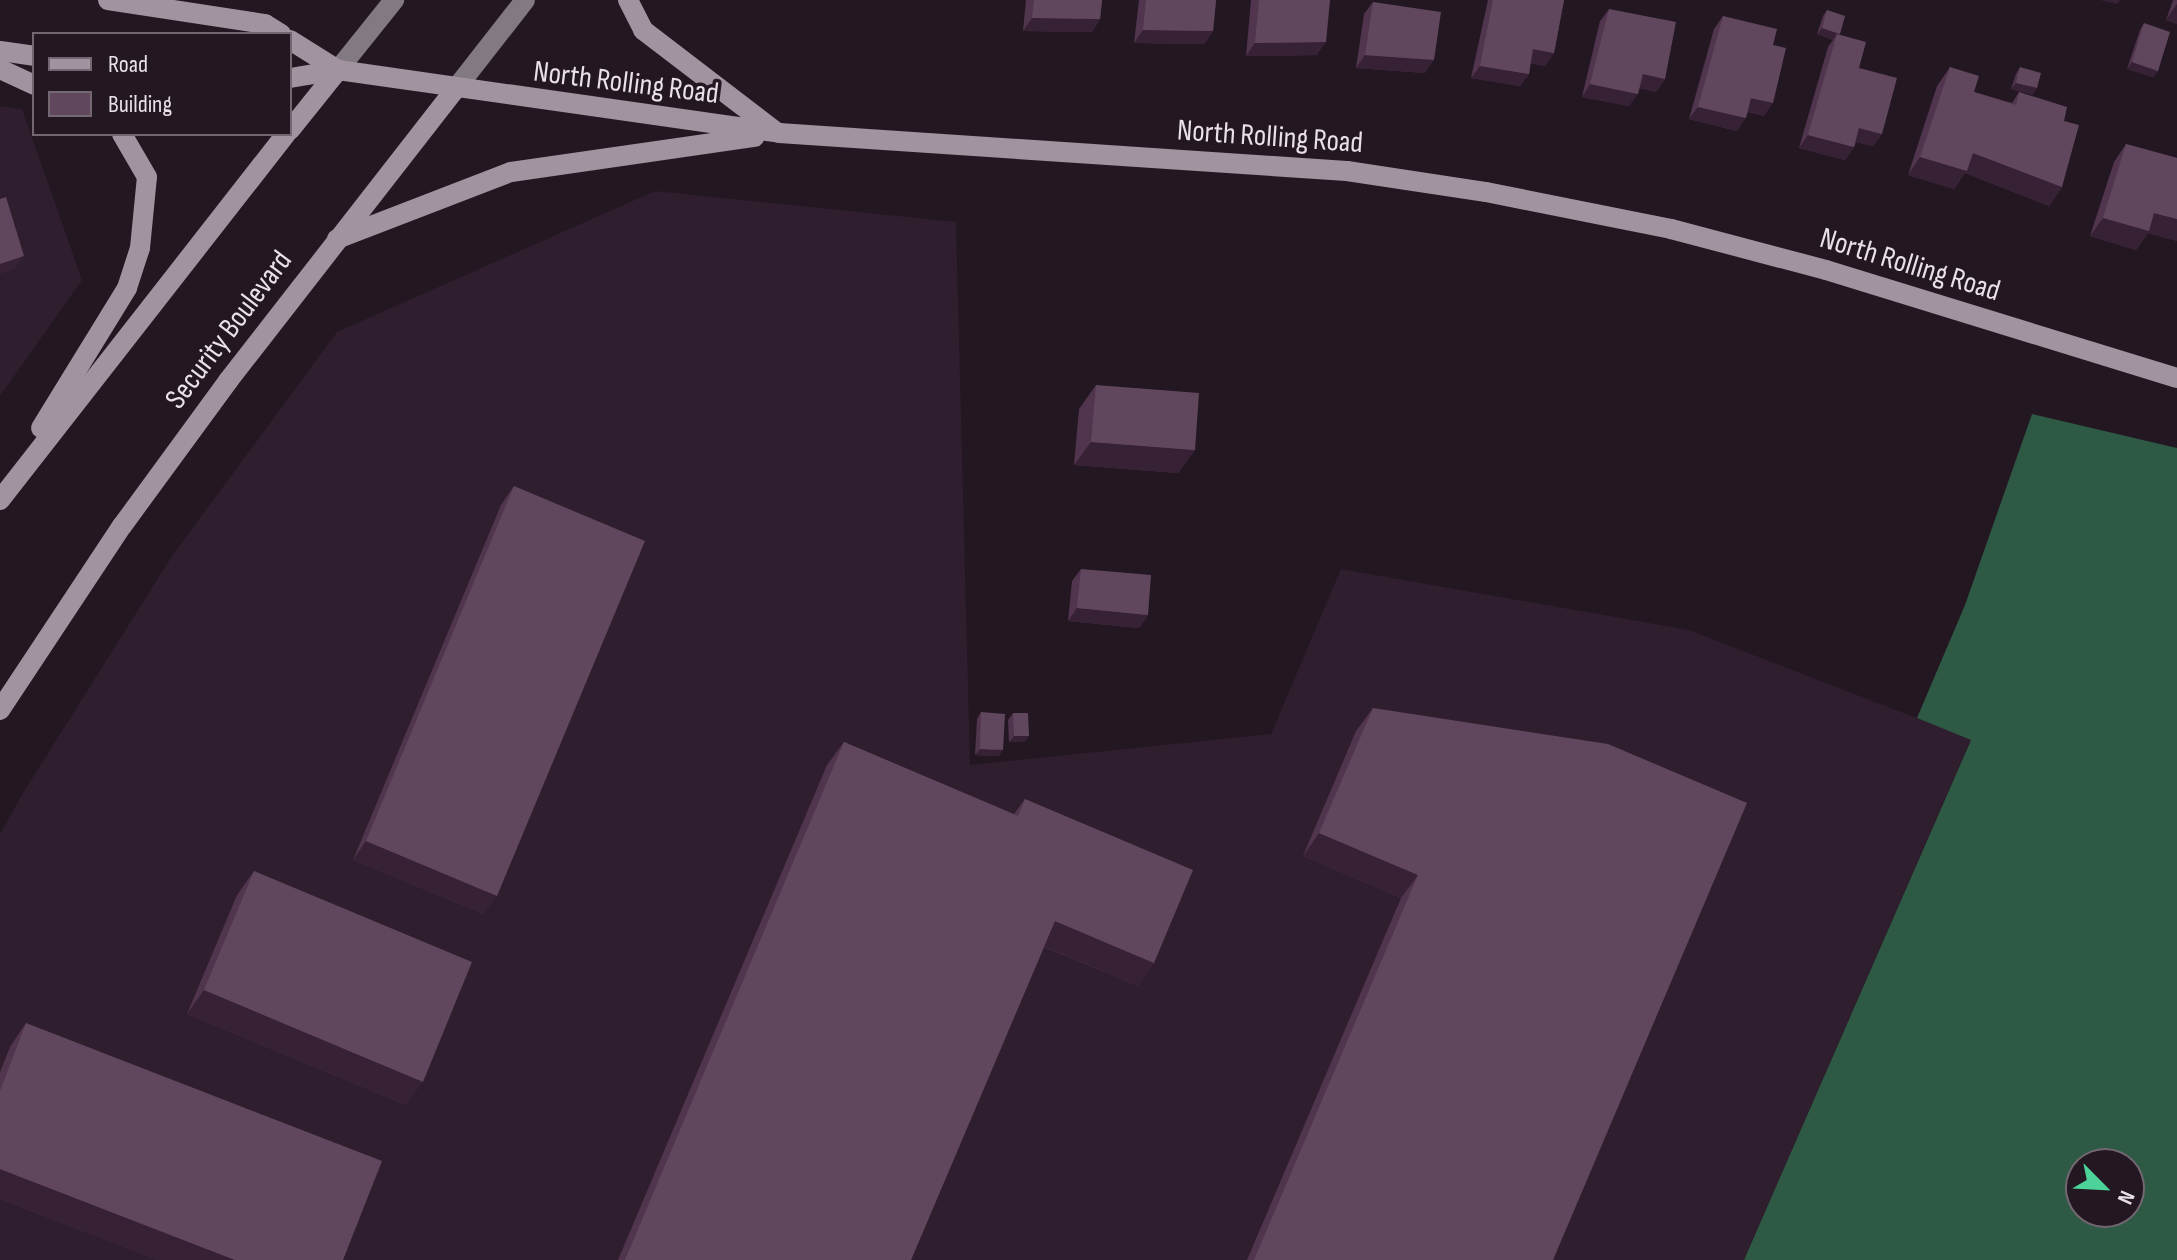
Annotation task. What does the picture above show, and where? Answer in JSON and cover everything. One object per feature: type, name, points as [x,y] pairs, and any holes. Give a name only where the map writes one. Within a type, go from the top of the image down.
[{"type":"main road","points":[[108,0],[265,24],[278,32]]},
{"type":"main road","points":[[628,0],[643,30],[779,133]]},
{"type":"main road","name":"North Rolling Road","points":[[292,41],[338,70]]},
{"type":"main road","points":[[0,51],[32,56]]},
{"type":"main road","points":[[0,69],[32,84]]},
{"type":"main road","points":[[292,127],[338,70]]},
{"type":"main road","name":"North Rolling Road","points":[[292,78],[338,70],[454,91],[779,133],[1347,171],[1486,192],[1671,229],[1826,270],[2177,378]]},
{"type":"main road","name":"Security Boulevard","points":[[0,710],[122,526],[337,239],[454,91]]},
{"type":"main road","points":[[337,239],[511,172],[779,133]]},
{"type":"main road","points":[[0,497],[127,288],[140,248],[147,177],[123,136]]},
{"type":"main road","points":[[0,497],[285,136]]},
{"type":"street","points":[[338,70],[394,0]]},
{"type":"street","name":"Security Boulevard","points":[[454,91],[525,0]]},
{"type":"shaded area","points":[[0,106],[22,109],[82,280],[0,396]]},
{"type":"shaded area","points":[[655,191],[956,222],[970,765],[1271,734],[1341,569],[1689,630],[1971,739],[1744,1260],[0,1260],[0,834],[23,793],[172,556],[337,332]]},
{"type":"green space","points":[[2032,414],[2177,448],[2177,1260],[1744,1260],[1971,740],[1917,718],[1965,605]]},
{"type":"building","points":[[1034,0],[1102,0],[1100,19],[1032,18]]},
{"type":"building","points":[[1146,0],[1216,0],[1213,31],[1143,30]]},
{"type":"building","points":[[1259,0],[1330,0],[1326,42],[1255,43]]},
{"type":"building","points":[[1493,0],[1564,0],[1554,53],[1533,49],[1529,74],[1480,66]]},
{"type":"building","points":[[1373,2],[1441,12],[1434,60],[1365,55]]},
{"type":"building","points":[[1609,9],[1676,22],[1665,79],[1643,74],[1638,94],[1590,84]]},
{"type":"building","points":[[1827,10],[1845,16],[1840,34],[1822,28]]},
{"type":"building","points":[[1723,16],[1777,29],[1773,45],[1786,48],[1773,103],[1751,98],[1746,118],[1698,107]]},
{"type":"building","points":[[2144,23],[2170,32],[2158,71],[2132,62]]},
{"type":"building","points":[[1837,34],[1866,42],[1859,68],[1897,78],[1882,134],[1859,128],[1854,147],[1808,135]]},
{"type":"building","points":[[1950,67],[1979,76],[1974,92],[2016,105],[2019,92],[2067,107],[2064,121],[2079,125],[2062,187],[1973,153],[1967,171],[1920,157]]},
{"type":"building","points":[[2020,67],[2041,73],[2037,88],[2016,83]]},
{"type":"building","points":[[2126,144],[2177,158],[2177,219],[2154,213],[2149,231],[2103,218]]},
{"type":"building","points":[[6,197],[24,256],[0,264],[0,199]]},
{"type":"building","points":[[1096,385],[1199,393],[1195,450],[1091,442]]},
{"type":"building","points":[[514,486],[645,541],[497,896],[366,841]]},
{"type":"building","points":[[1081,569],[1151,575],[1148,615],[1077,608]]},
{"type":"building","points":[[1373,708],[1608,744],[1747,803],[1553,1260],[1254,1260],[1418,875],[1319,833]]},
{"type":"building","points":[[981,712],[1005,714],[1003,750],[980,749]]},
{"type":"building","points":[[1013,713],[1028,713],[1029,736],[1014,736]]},
{"type":"building","points":[[844,742],[1018,816],[1025,799],[1193,870],[1154,963],[1055,921],[911,1260],[625,1260]]},
{"type":"building","points":[[254,871],[472,962],[423,1082],[204,990]]},
{"type":"building","points":[[26,1023],[382,1161],[343,1260],[235,1260],[0,1169],[0,1091]]}]
